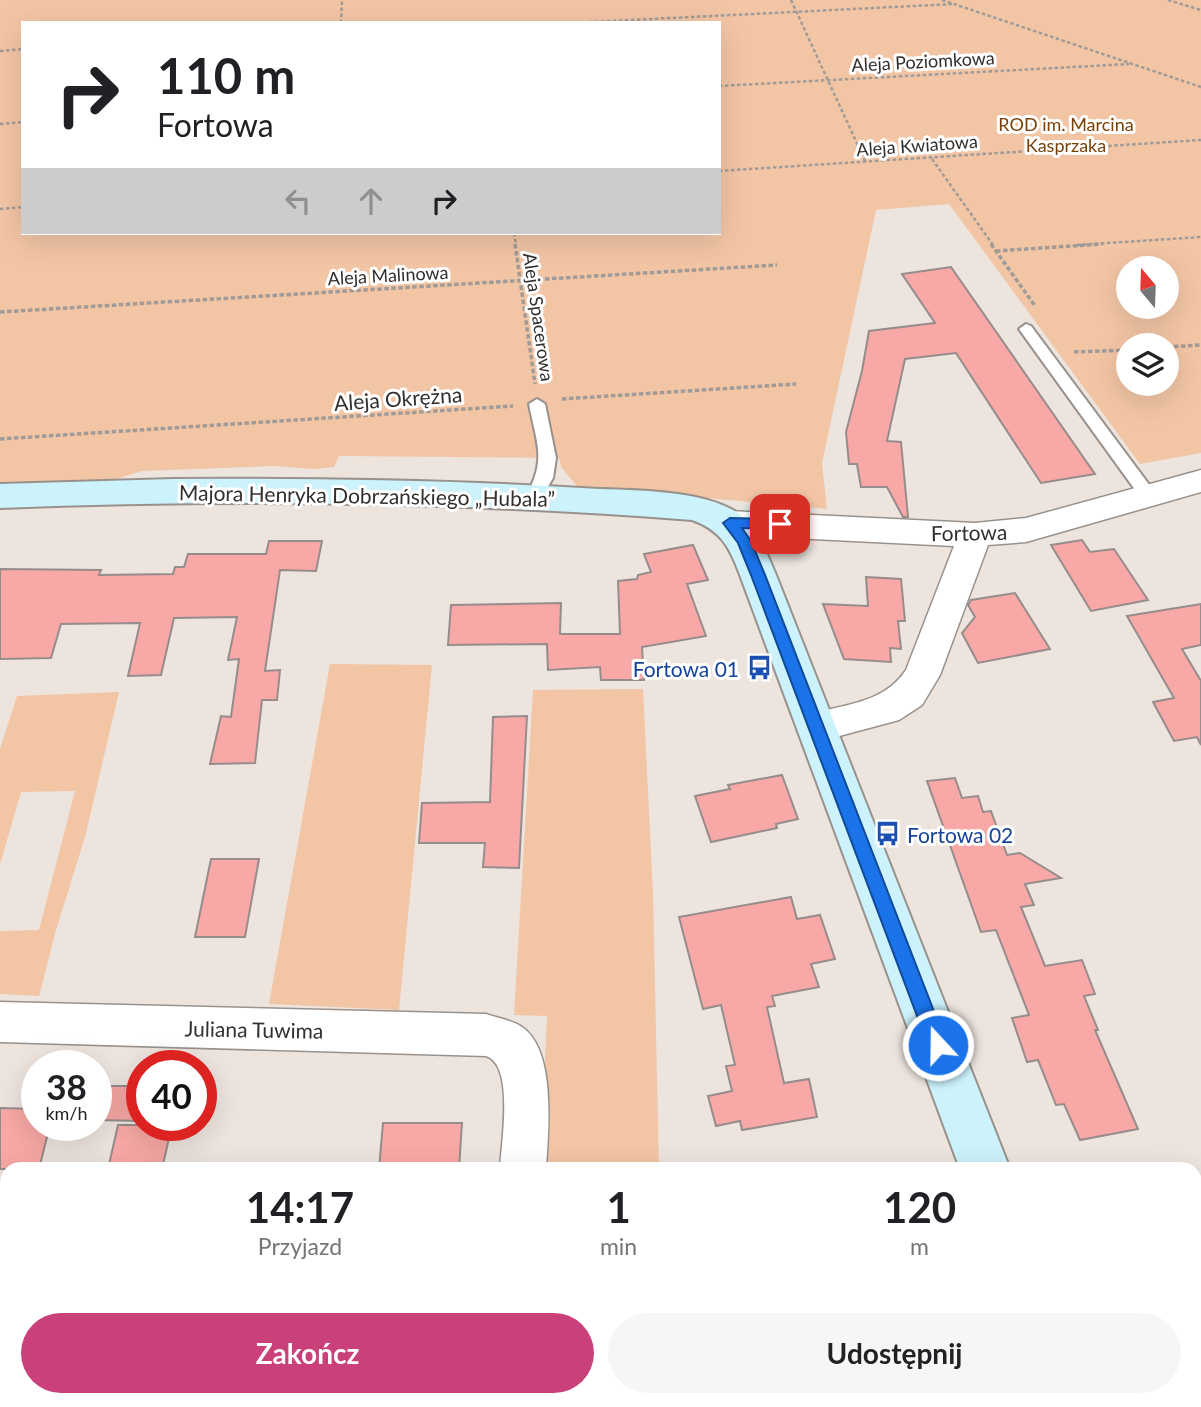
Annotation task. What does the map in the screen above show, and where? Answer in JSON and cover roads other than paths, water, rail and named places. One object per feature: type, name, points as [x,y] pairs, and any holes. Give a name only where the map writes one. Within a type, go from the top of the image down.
[{"type":"street","name":"Fortowa","points":[[730,523],[975,535],[1026,530],[1201,481]]},
{"type":"street","name":"Majora Henryka Dobrzańskiego „Hubala”","points":[[0,496],[249,489],[533,498],[693,508],[730,523]]},
{"type":"street","points":[[730,523],[744,541],[982,1162]]},
{"type":"street","points":[[817,727],[886,710],[909,695],[922,675],[975,535]]},
{"type":"street","name":"Juliana Tuwima","points":[[0,1022],[486,1035],[507,1042],[519,1058],[526,1080],[523,1162]]},
{"type":"lane","points":[[1026,329],[1147,494]]},
{"type":"lane","points":[[533,498],[545,478],[548,458],[537,404]]},
{"type":"place","name":"Fortowa 01","points":[[759,668]]},
{"type":"place","name":"Fortowa 02","points":[[887,834]]},
{"type":"park label","name":"ROD im. Marcina Kasprzaka","points":[[1066,134]]}]
